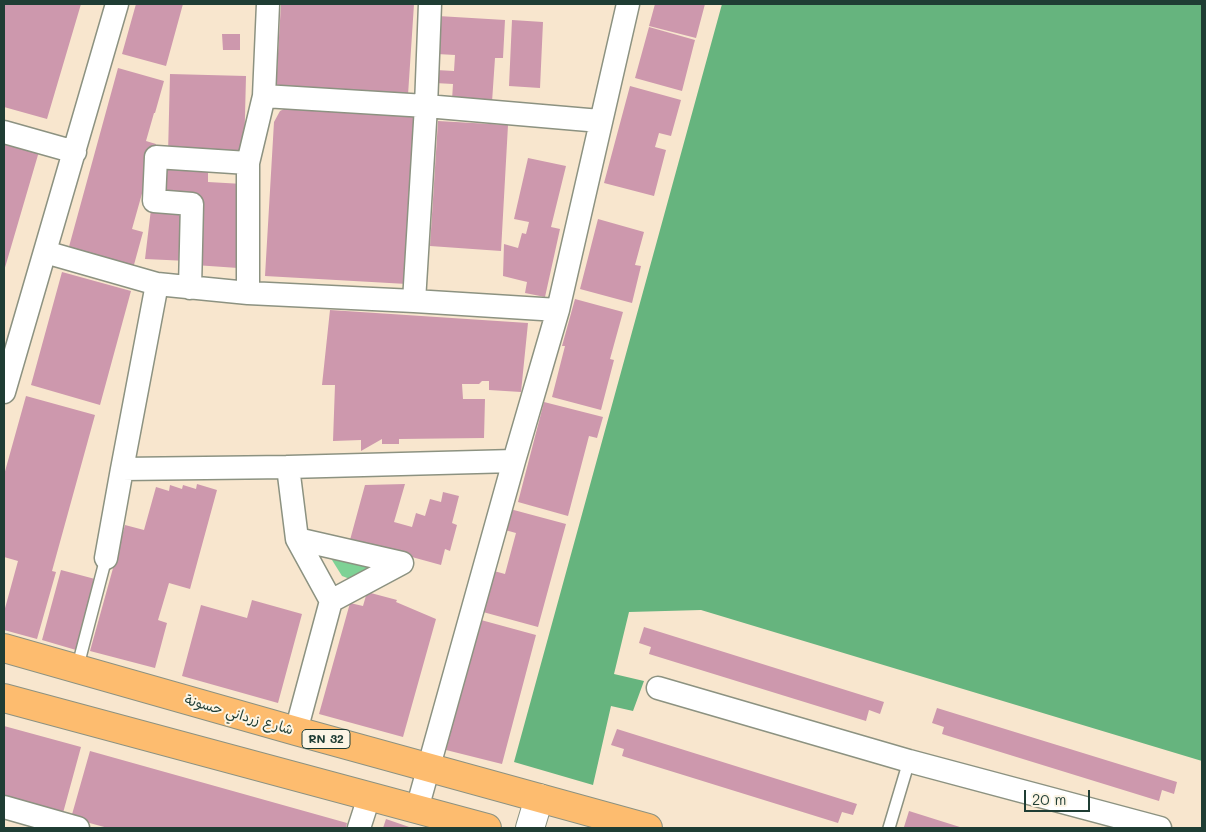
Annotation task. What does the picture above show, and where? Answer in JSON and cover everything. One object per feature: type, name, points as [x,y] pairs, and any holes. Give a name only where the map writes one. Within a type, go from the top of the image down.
[{"type":"main road","name":"شارع زرداني حسونة","points":[[4,648],[648,828]]},
{"type":"main road","points":[[4,698],[487,828]]},
{"type":"street","points":[[4,392],[117,4]]},
{"type":"street","points":[[248,293],[248,163],[264,96],[268,4]]},
{"type":"street","points":[[414,301],[430,4]]},
{"type":"street","points":[[417,809],[558,310],[628,4]]},
{"type":"street","points":[[264,96],[426,106],[600,121]]},
{"type":"street","points":[[4,132],[75,152]]},
{"type":"street","points":[[190,288],[192,204],[154,201],[156,157],[248,163]]},
{"type":"street","points":[[45,252],[157,284],[190,288],[248,293],[558,310]]},
{"type":"street","points":[[106,558],[157,284]]},
{"type":"street","points":[[122,469],[514,461]]},
{"type":"street","points":[[288,467],[297,538],[331,600],[296,731]]},
{"type":"street","points":[[297,538],[402,563],[331,600]]},
{"type":"street","points":[[658,688],[909,761],[1160,828]]},
{"type":"street","points":[[359,828],[369,797]]},
{"type":"street","points":[[530,828],[539,798]]},
{"type":"street","points":[[4,808],[78,828]]},
{"type":"lane","points":[[76,669],[106,558]]},
{"type":"lane","points":[[888,828],[909,761]]},
{"type":"green space","points":[[722,4],[1202,4],[1202,761],[701,610],[629,612],[614,674],[644,681],[633,711],[611,706],[593,785],[514,762]]},
{"type":"green space","points":[[327,552],[375,563],[350,579],[342,576]]},
{"type":"building","points":[[4,4],[81,4],[47,119],[4,107]]},
{"type":"building","points":[[136,4],[183,4],[166,66],[122,54]]},
{"type":"building","points":[[281,4],[414,4],[408,95],[276,87]]},
{"type":"building","points":[[655,4],[705,4],[696,38],[649,26]]},
{"type":"building","points":[[438,16],[505,20],[503,58],[495,58],[492,102],[452,100],[453,84],[435,83],[436,70],[454,71],[455,55],[437,54]]},
{"type":"building","points":[[512,20],[543,22],[540,88],[509,86]]},
{"type":"building","points":[[649,27],[695,40],[682,91],[635,78]]},
{"type":"building","points":[[222,34],[240,34],[240,50],[223,50]]},
{"type":"building","points":[[118,68],[164,81],[146,141],[156,144],[132,229],[143,232],[132,272],[67,254]]},
{"type":"building","points":[[170,74],[246,76],[244,155],[168,154]]},
{"type":"building","points":[[630,86],[681,100],[671,136],[659,133],[655,147],[666,150],[654,196],[604,183]]},
{"type":"building","points":[[286,108],[417,116],[407,284],[265,276],[274,122],[280,111]]},
{"type":"building","points":[[438,121],[508,125],[501,251],[430,246]]},
{"type":"building","points":[[4,137],[40,148],[4,271]]},
{"type":"building","points":[[528,158],[566,166],[551,227],[560,229],[545,297],[525,293],[527,282],[503,276],[504,244],[518,248],[522,233],[526,234],[529,222],[514,219]]},
{"type":"building","points":[[158,165],[208,168],[208,182],[243,184],[238,268],[195,265],[199,196],[157,194]]},
{"type":"building","points":[[151,209],[190,210],[188,261],[145,259]]},
{"type":"building","points":[[598,219],[644,232],[635,265],[641,266],[632,303],[580,289]]},
{"type":"building","points":[[62,272],[131,291],[100,405],[31,385]]},
{"type":"building","points":[[575,299],[623,312],[610,359],[614,360],[601,410],[552,397],[565,346],[562,346]]},
{"type":"building","points":[[330,310],[528,323],[521,392],[489,390],[489,381],[482,381],[479,384],[462,384],[463,399],[485,399],[484,438],[399,439],[399,444],[382,444],[382,439],[361,451],[361,440],[333,441],[335,385],[322,385]]},
{"type":"building","points":[[26,396],[95,415],[52,571],[56,572],[37,639],[4,630],[4,612],[18,561],[4,557],[4,475]]},
{"type":"building","points":[[544,402],[603,417],[597,438],[589,436],[568,516],[518,502]]},
{"type":"building","points":[[197,484],[217,490],[190,589],[169,583],[158,620],[167,623],[155,668],[90,651],[125,525],[144,530],[156,487],[169,491],[170,485],[182,489],[183,485],[196,489]]},
{"type":"building","points":[[405,484],[394,522],[412,527],[416,513],[425,516],[430,499],[441,502],[443,492],[459,496],[452,523],[457,525],[450,551],[445,549],[441,565],[350,540],[365,485]]},
{"type":"building","points":[[510,509],[566,524],[538,627],[483,612],[494,571],[505,574],[516,533],[505,530]]},
{"type":"building","points":[[61,570],[95,579],[76,650],[42,640]]},
{"type":"building","points":[[367,592],[397,600],[396,602],[436,619],[403,737],[319,714],[350,603],[363,606]]},
{"type":"building","points":[[252,600],[302,614],[278,703],[182,676],[201,605],[247,618]]},
{"type":"building","points":[[481,620],[536,635],[502,764],[446,750]]},
{"type":"building","points":[[644,627],[884,702],[880,714],[869,710],[866,721],[649,654],[651,647],[639,643]]},
{"type":"building","points":[[937,708],[1177,782],[1174,794],[1162,790],[1159,801],[942,734],[944,727],[932,723]]},
{"type":"building","points":[[4,726],[81,747],[63,813],[4,797]]},
{"type":"building","points":[[617,729],[857,804],[853,815],[842,812],[838,823],[622,756],[624,749],[611,745]]},
{"type":"building","points":[[90,751],[347,823],[346,828],[108,828],[71,818]]},
{"type":"building","points":[[909,811],[963,828],[904,827]]},
{"type":"building","points":[[386,819],[412,828],[383,828]]}]
